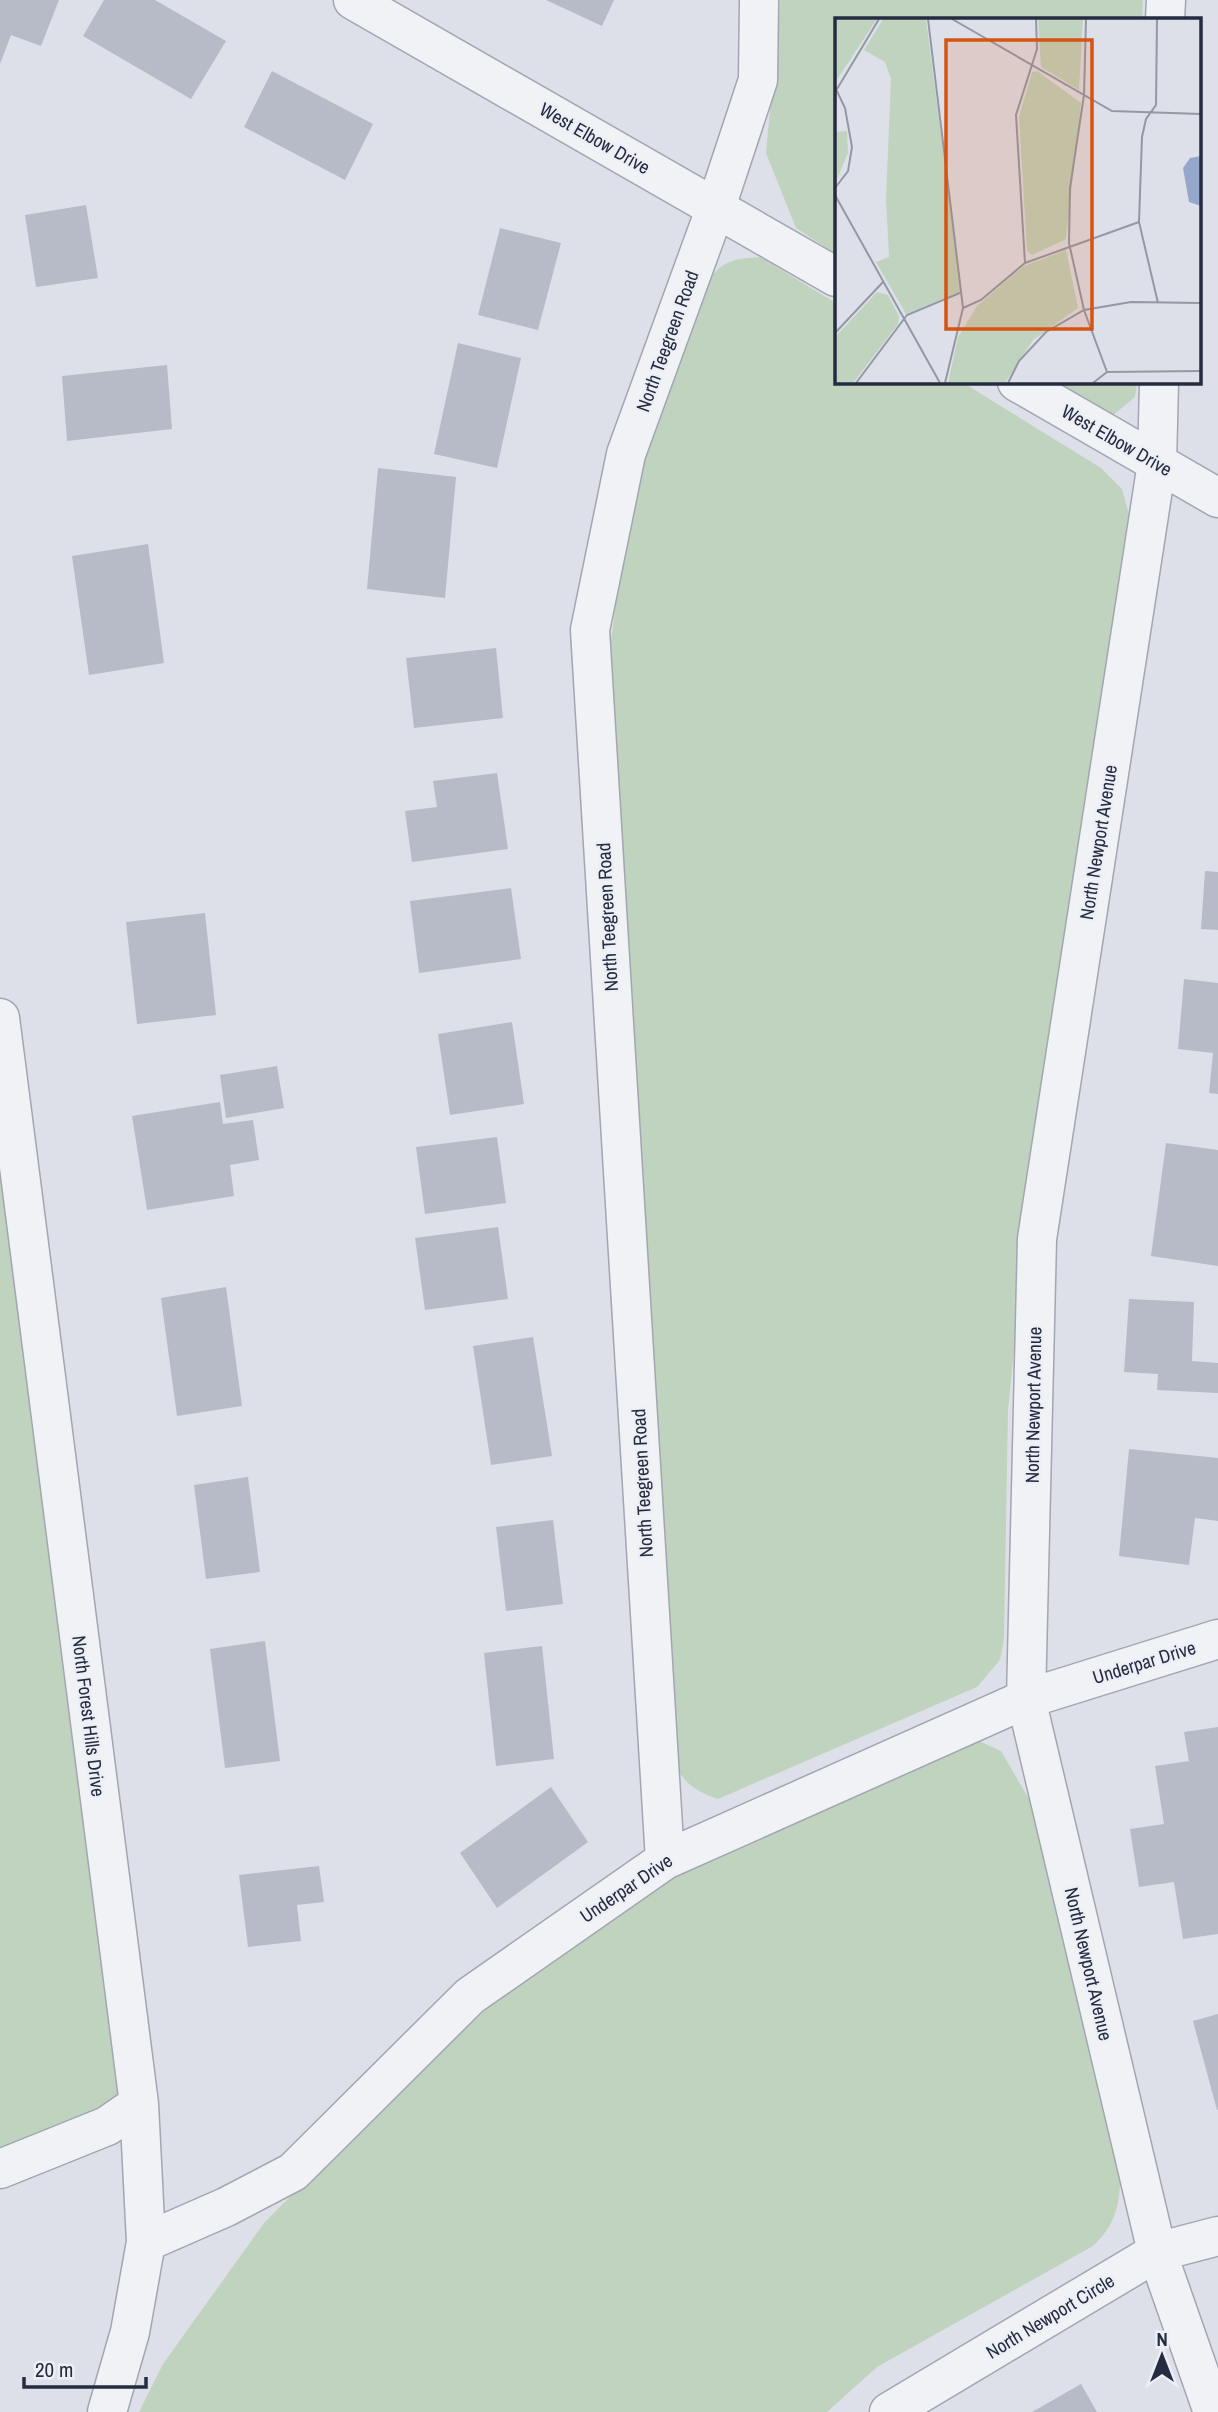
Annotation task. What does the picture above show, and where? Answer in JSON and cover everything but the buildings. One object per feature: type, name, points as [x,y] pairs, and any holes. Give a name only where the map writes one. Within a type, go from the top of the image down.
[{"type":"street","name":"West Elbow Drive","points":[[353,0],[835,276]]},
{"type":"street","name":"North Teegreen Road","points":[[665,1860],[590,630],[626,454],[716,207],[758,80],[759,0]]},
{"type":"street","points":[[1165,18],[1166,0]]},
{"type":"street","name":"West Elbow Drive","points":[[1019,383],[1218,498]]},
{"type":"street","name":"North Newport Avenue","points":[[1159,383],[1157,463],[1037,1239],[1026,1699],[1157,2252],[1213,2412]]},
{"type":"street","name":"North Forest Hills Drive","points":[[0,1018],[139,2104],[146,2242],[130,2332],[107,2412]]},
{"type":"street","name":"Underpar Drive","points":[[146,2242],[226,2207],[293,2172],[470,1996],[665,1860],[1026,1699],[1218,1639]]},
{"type":"street","points":[[0,2169],[107,2126],[139,2104]]},
{"type":"street","name":"North Newport Circle","points":[[889,2412],[1157,2252],[1218,2235]]},
{"type":"green space","points":[[780,0],[1143,0],[1142,18],[835,18],[835,253],[796,228],[766,153]]},
{"type":"green space","points":[[760,257],[835,302],[835,383],[964,383],[1101,468],[1122,489],[1132,525],[1024,1253],[1008,1410],[1004,1639],[1000,1660],[977,1687],[718,1799],[692,1786],[674,1764],[610,648],[622,558],[639,477],[702,289],[720,268],[739,259]]},
{"type":"green space","points":[[1043,383],[1137,383],[1135,397],[1112,416]]},
{"type":"green space","points":[[0,1129],[124,2096],[0,2171]]},
{"type":"green space","points":[[979,1741],[1001,1751],[1032,1804],[1120,2179],[1119,2198],[1111,2224],[1093,2246],[877,2367],[827,2412],[139,2412],[163,2364],[264,2223],[380,2106],[522,1977],[736,1836],[942,1746]]}]
